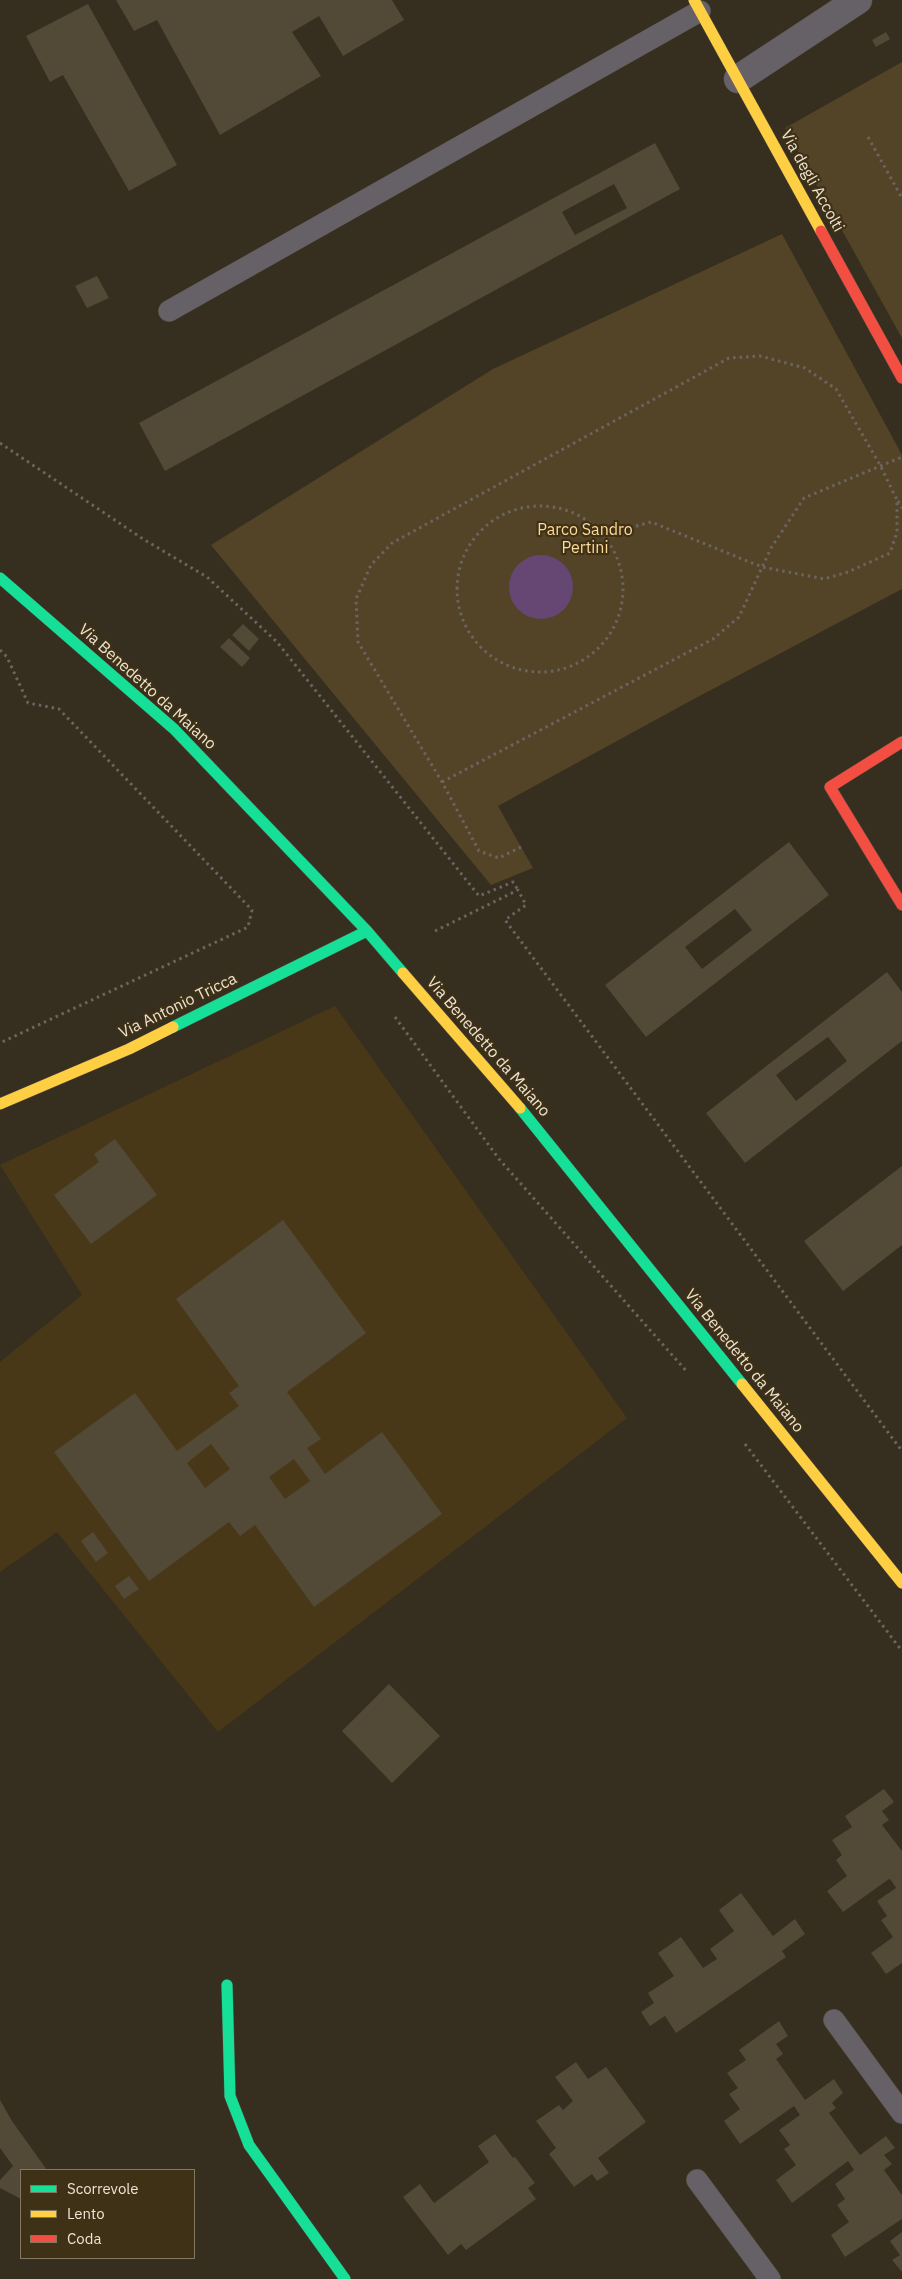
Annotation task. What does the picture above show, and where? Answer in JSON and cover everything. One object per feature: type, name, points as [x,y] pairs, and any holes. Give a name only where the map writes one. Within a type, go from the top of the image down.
[{"type":"street","points":[[738,79],[858,0]]},
{"type":"street","name":"Via degli Accolti","points":[[697,6],[902,378]]},
{"type":"street","name":"Via Benedetto da Maiano","points":[[0,578],[174,729],[367,931],[513,1099],[902,1583]]},
{"type":"street","points":[[902,742],[830,787],[902,905]]},
{"type":"street","name":"Via Antonio Tricca","points":[[0,1104],[129,1049],[367,931]]},
{"type":"street","points":[[227,1984],[230,2096],[249,2145],[345,2279]]},
{"type":"lane","points":[[170,311],[697,6]]},
{"type":"lane","points":[[834,2020],[902,2113]]},
{"type":"lane","points":[[697,2180],[770,2279]]},
{"type":"path","points":[[868,137],[902,198]]},
{"type":"path","points":[[521,846],[499,858],[479,851],[442,782],[358,642],[356,599],[371,565],[392,543],[730,358],[760,356],[805,368],[836,390],[880,465],[902,508]]},
{"type":"path","points":[[0,443],[144,539],[207,577],[277,642],[479,896],[513,882],[526,905],[505,920],[902,1451]]},
{"type":"path","points":[[442,782],[713,639],[739,617],[771,548],[804,498],[902,457]]},
{"type":"path","points":[[608,539],[633,527],[651,522],[762,567],[824,579],[848,572],[890,553],[897,532],[897,500]]},
{"type":"path","points":[[531,505],[561,507],[587,519],[608,539],[620,562],[624,588],[620,615],[608,638],[590,657],[566,669],[540,673],[514,668],[491,656],[472,638],[460,611],[457,582],[464,554],[480,530],[504,513],[531,505]]},
{"type":"path","points":[[0,650],[7,657],[28,703],[59,710],[252,910],[248,927],[0,1043]]},
{"type":"path","points":[[435,931],[518,890]]},
{"type":"path","points":[[394,1016],[499,1159],[689,1374]]},
{"type":"path","points":[[739,1436],[902,1651]]},
{"type":"shaded area","points":[[535,555],[547,555],[564,564],[571,575],[573,587],[571,599],[564,610],[547,619],[535,619],[523,614],[514,605],[509,593],[509,581],[514,569],[523,560]]},
{"type":"shaded area","points":[[335,1006],[627,1418],[218,1732],[57,1532],[0,1572],[0,1362],[82,1295],[0,1165]]},
{"type":"green space","points":[[902,62],[902,338],[785,128]]},
{"type":"green space","name":"Parco Sandro Pertini","points":[[782,234],[902,455],[902,589],[692,700],[498,806],[533,868],[491,885],[211,545],[493,369]]},
{"type":"building","points":[[116,0],[392,0],[404,20],[343,56],[319,16],[292,32],[321,76],[220,135],[157,20],[134,31]]},
{"type":"building","points":[[88,4],[177,165],[129,191],[63,75],[50,82],[26,36]]},
{"type":"building","points":[[886,32],[890,39],[876,47],[872,40]]},
{"type":"building","points":[[655,143],[680,189],[165,471],[139,423]],"holes":[[[614,184],[627,208],[575,235],[562,212]]]},
{"type":"building","points":[[97,276],[109,298],[87,308],[75,286]]},
{"type":"building","points":[[243,624],[259,639],[249,651],[232,635]]},
{"type":"building","points":[[229,638],[250,658],[242,667],[220,647]]},
{"type":"building","points":[[789,842],[829,895],[646,1037],[605,985]],"holes":[[[735,909],[752,930],[702,969],[685,947]]]},
{"type":"building","points":[[887,972],[902,992],[902,1041],[745,1163],[706,1113]],"holes":[[[828,1037],[847,1061],[796,1101],[776,1075]]]},
{"type":"building","points":[[115,1139],[157,1195],[91,1244],[54,1195],[99,1162],[94,1154]]},
{"type":"building","points":[[902,1166],[902,1245],[843,1291],[804,1241]]},
{"type":"building","points":[[283,1220],[366,1333],[287,1392],[321,1439],[307,1448],[325,1474],[382,1432],[442,1514],[314,1607],[255,1525],[240,1536],[229,1522],[149,1581],[54,1452],[135,1393],[177,1451],[239,1406],[229,1393],[239,1386],[176,1299]],"holes":[[[211,1444],[230,1469],[205,1488],[187,1463]],[[294,1459],[310,1481],[285,1499],[269,1477]]]},
{"type":"building","points":[[93,1532],[108,1553],[96,1562],[81,1541]]},
{"type":"building","points":[[129,1576],[139,1589],[124,1599],[115,1586]]},
{"type":"building","points":[[389,1684],[440,1736],[392,1783],[342,1731]]},
{"type":"building","points":[[884,1789],[894,1802],[882,1811],[889,1820],[882,1825],[902,1851],[902,1963],[886,1974],[871,1953],[893,1937],[881,1920],[887,1916],[877,1901],[896,1888],[891,1880],[889,1879],[843,1912],[827,1891],[847,1876],[836,1860],[842,1855],[832,1840],[852,1827],[845,1816]]},
{"type":"building","points":[[741,1893],[773,1936],[795,1919],[805,1934],[782,1951],[786,1957],[676,2033],[665,2016],[650,2026],[641,2012],[654,2003],[648,1993],[674,1976],[658,1953],[681,1937],[703,1968],[717,1959],[710,1949],[734,1931],[719,1910]]},
{"type":"building","points":[[779,2021],[788,2036],[776,2044],[783,2054],[776,2059],[805,2100],[834,2079],[843,2093],[832,2103],[836,2108],[829,2113],[860,2155],[886,2136],[895,2148],[884,2155],[892,2164],[884,2170],[902,2195],[902,2219],[845,2257],[831,2235],[849,2222],[837,2205],[845,2199],[835,2184],[854,2170],[848,2161],[792,2203],[776,2180],[796,2165],[784,2149],[790,2145],[779,2130],[800,2115],[794,2106],[740,2144],[724,2121],[740,2109],[729,2094],[738,2088],[727,2073],[746,2060],[739,2050]]},
{"type":"building","points":[[576,2062],[588,2079],[606,2067],[646,2122],[598,2158],[609,2173],[597,2181],[592,2174],[574,2187],[549,2154],[556,2148],[536,2121],[559,2105],[563,2110],[573,2101],[555,2077]]},
{"type":"building","points":[[0,2100],[12,2121],[46,2169],[20,2169],[20,2198],[0,2188],[0,2180],[13,2166],[0,2148]]},
{"type":"building","points":[[495,2134],[535,2183],[528,2188],[536,2199],[466,2250],[461,2244],[448,2255],[403,2197],[420,2184],[434,2203],[489,2162],[478,2146]]},
{"type":"building","points":[[902,2232],[902,2272],[892,2260],[900,2255],[890,2241]]},
{"type":"traffic: fast","points":[[0,578],[174,729],[367,931],[403,973]]},
{"type":"traffic: fast","points":[[173,1027],[367,931]]},
{"type":"traffic: fast","points":[[520,1108],[742,1384]]},
{"type":"traffic: fast","points":[[227,1985],[230,2096],[249,2145],[345,2279]]},
{"type":"traffic: slow","points":[[694,0],[821,231]]},
{"type":"traffic: slow","points":[[403,973],[520,1108]]},
{"type":"traffic: slow","points":[[0,1104],[129,1049],[173,1027]]},
{"type":"traffic: slow","points":[[742,1384],[902,1583]]},
{"type":"traffic: jam","points":[[821,231],[902,378]]},
{"type":"traffic: jam","points":[[902,742],[830,787],[902,905]]}]
